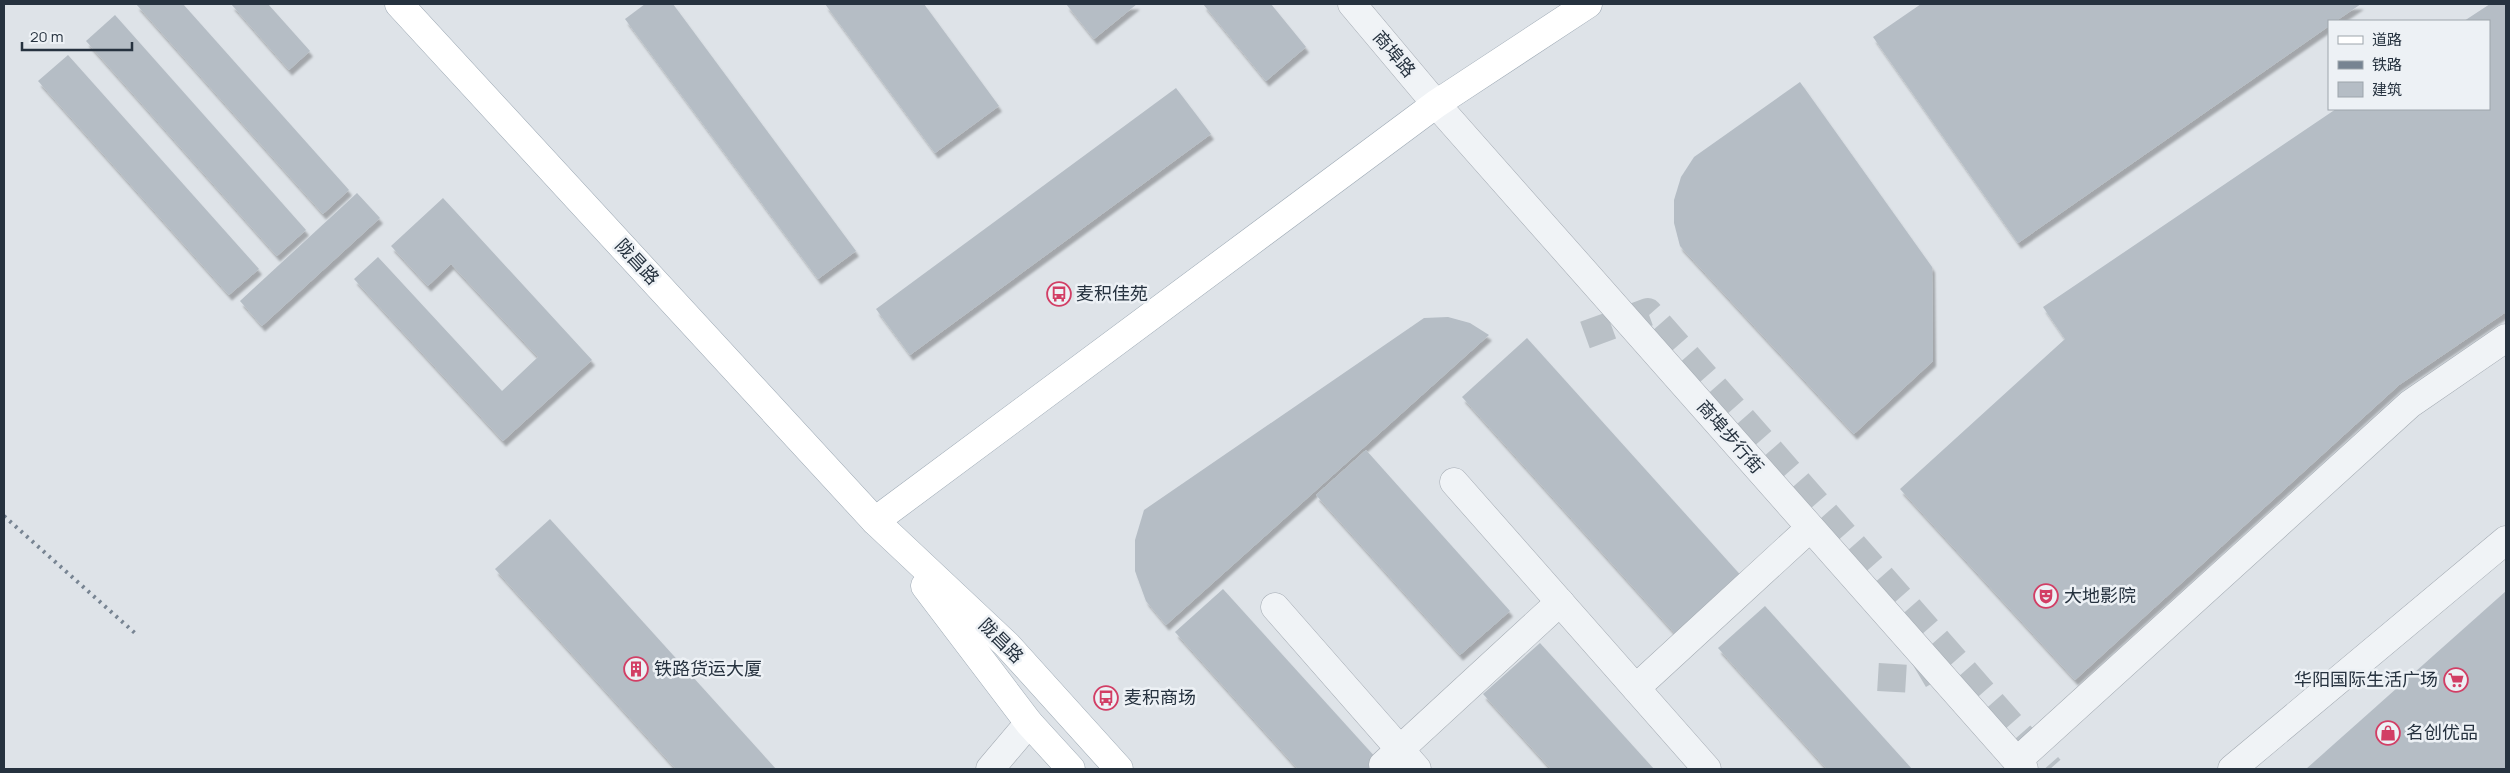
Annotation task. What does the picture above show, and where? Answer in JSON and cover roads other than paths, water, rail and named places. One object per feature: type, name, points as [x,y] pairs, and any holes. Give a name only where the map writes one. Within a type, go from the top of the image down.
[{"type":"main road","name":"陇昌路","points":[[399,4],[875,521],[1007,645],[1119,769]]},
{"type":"main road","points":[[875,521],[1436,104],[1588,4]]},
{"type":"main road","name":"陇昌路","points":[[875,521],[1029,723],[1071,769]]},
{"type":"street","name":"商埠路","points":[[1352,4],[1436,104]]},
{"type":"street","name":"商埠步行街","points":[[1436,104],[2020,765]]},
{"type":"street","points":[[2020,765],[2410,404],[2506,338]]},
{"type":"street","points":[[1454,482],[1707,769]]},
{"type":"street","points":[[1636,688],[1810,528]]},
{"type":"street","points":[[2232,769],[2506,540]]},
{"type":"street","points":[[1275,607],[1400,761],[1560,602]]},
{"type":"street","points":[[990,769],[1029,723]]},
{"type":"tunnel","points":[[1585,335],[1648,312],[2050,769]]},
{"type":"tunnel","points":[[1878,677],[1912,679],[1951,656]]},
{"type":"railway","points":[[4,516],[136,634]]},
{"type":"place","name":"麦积佳苑","points":[[1059,294]]},
{"type":"place","name":"大地影院","points":[[2046,596]]},
{"type":"place","name":"铁路货运大厦","points":[[636,669]]},
{"type":"place","name":"华阳国际生活广场","points":[[2456,680]]},
{"type":"place","name":"麦积商场","points":[[1106,698]]},
{"type":"place","name":"名创优品","points":[[2388,733]]}]
